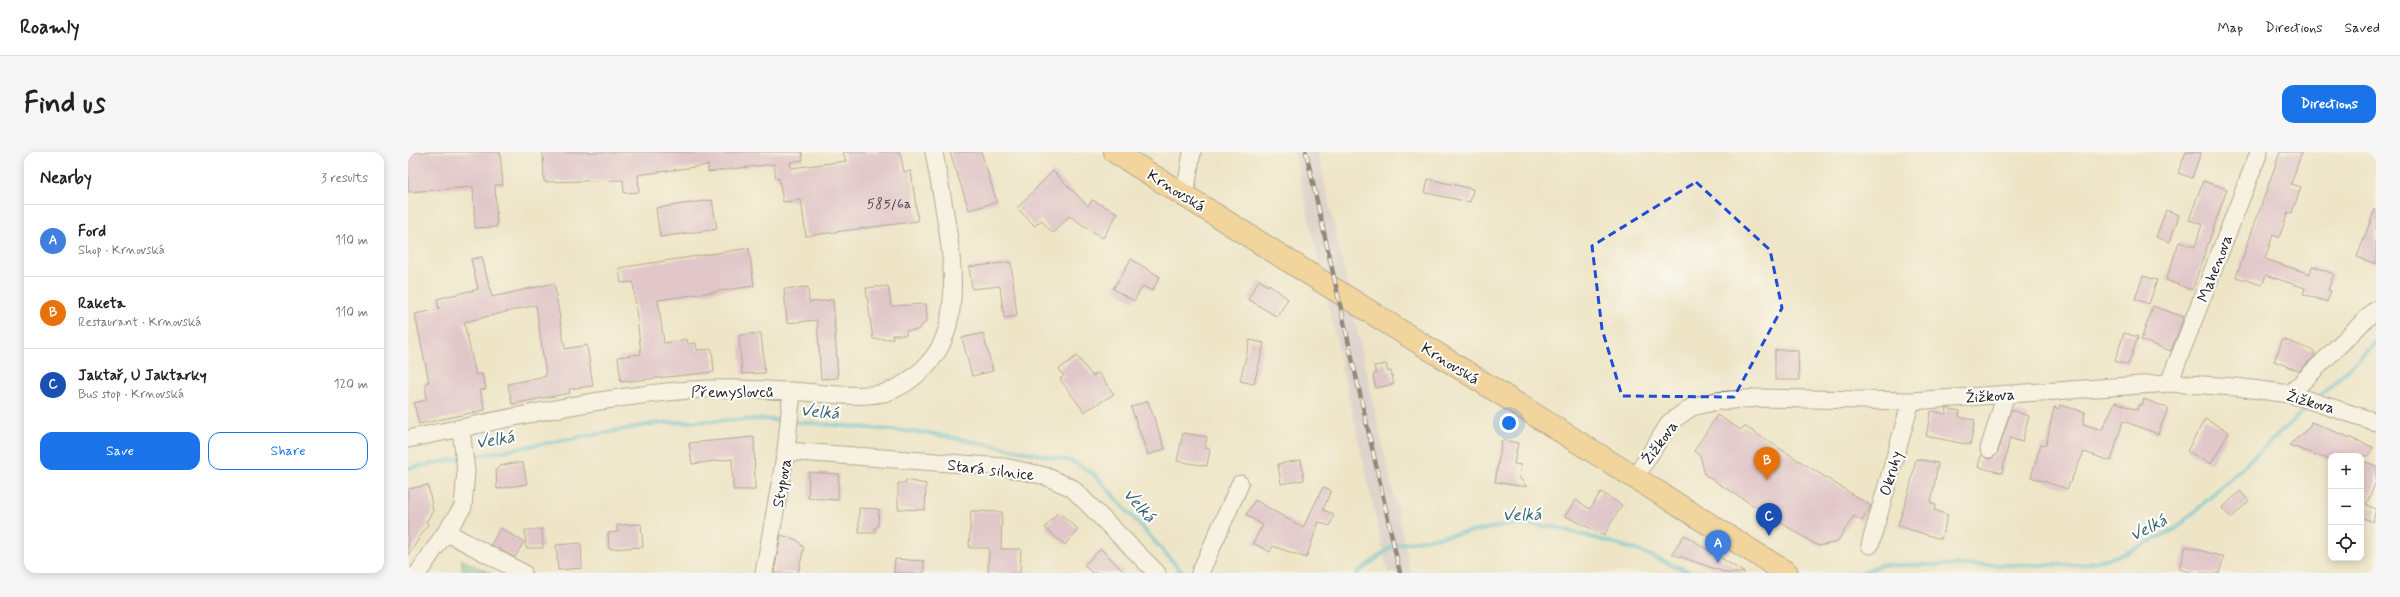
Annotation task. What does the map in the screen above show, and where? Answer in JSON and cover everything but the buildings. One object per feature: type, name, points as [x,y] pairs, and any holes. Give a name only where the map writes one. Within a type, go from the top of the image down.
[{"type":"main road","name":"Krnovská","points":[[1115,152],[1787,573]]},
{"type":"street","name":"Přemyslovců","points":[[408,439],[570,406],[692,390],[739,388],[792,399],[885,392],[900,386],[914,376],[929,362],[940,346],[949,326],[952,287],[949,251],[934,152]]},
{"type":"street","points":[[1185,195],[1192,152]]},
{"type":"street","name":"Mahenova","points":[[2169,383],[2259,152]]},
{"type":"street","points":[[2294,395],[2376,309]]},
{"type":"street","name":"Žižkova","points":[[1635,478],[1670,422],[1692,407],[1717,400],[1760,398],[1911,400],[2169,383],[2236,387],[2294,395],[2326,404],[2376,422]]},
{"type":"street","points":[[1989,449],[2006,394]]},
{"type":"street","name":"Stypova","points":[[764,573],[787,445],[792,399]]},
{"type":"street","name":"Okruhy","points":[[1870,545],[1911,400]]},
{"type":"street","points":[[418,573],[464,507],[466,471],[461,429]]},
{"type":"street","name":"Stará silnice","points":[[787,445],[1004,467],[1045,476],[1072,488],[1157,573]]},
{"type":"street","points":[[1200,573],[1240,484]]},
{"type":"street","points":[[446,532],[523,573]]},
{"type":"highlighted area","points":[[1696,182],[1770,250],[1782,308],[1734,397],[1622,396],[1602,329],[1592,246]]},
{"type":"shaded area","points":[[1294,152],[1318,152],[1411,573],[1388,573]]},
{"type":"green space","points":[[461,559],[491,573],[463,573]]},
{"type":"waterway","name":"Velká","points":[[2317,399],[2376,342]]},
{"type":"waterway","name":"Velká","points":[[1863,573],[1880,565],[2081,565],[2122,555],[2177,528],[2310,405]]},
{"type":"waterway","name":"Velká","points":[[408,468],[659,423],[762,419],[928,433],[1072,461],[1094,474],[1183,573]]},
{"type":"waterway","name":"Velká","points":[[1357,573],[1394,545],[1514,524],[1555,527],[1637,550],[1692,573]]},
{"type":"railway","points":[[1306,152],[1400,573]]},
{"type":"place","name":"Raketa","points":[[1767,480]]},
{"type":"place","name":"Jaktař, U Jaktarky","points":[[1769,536]]},
{"type":"place","name":"Ford","points":[[1718,563]]}]
